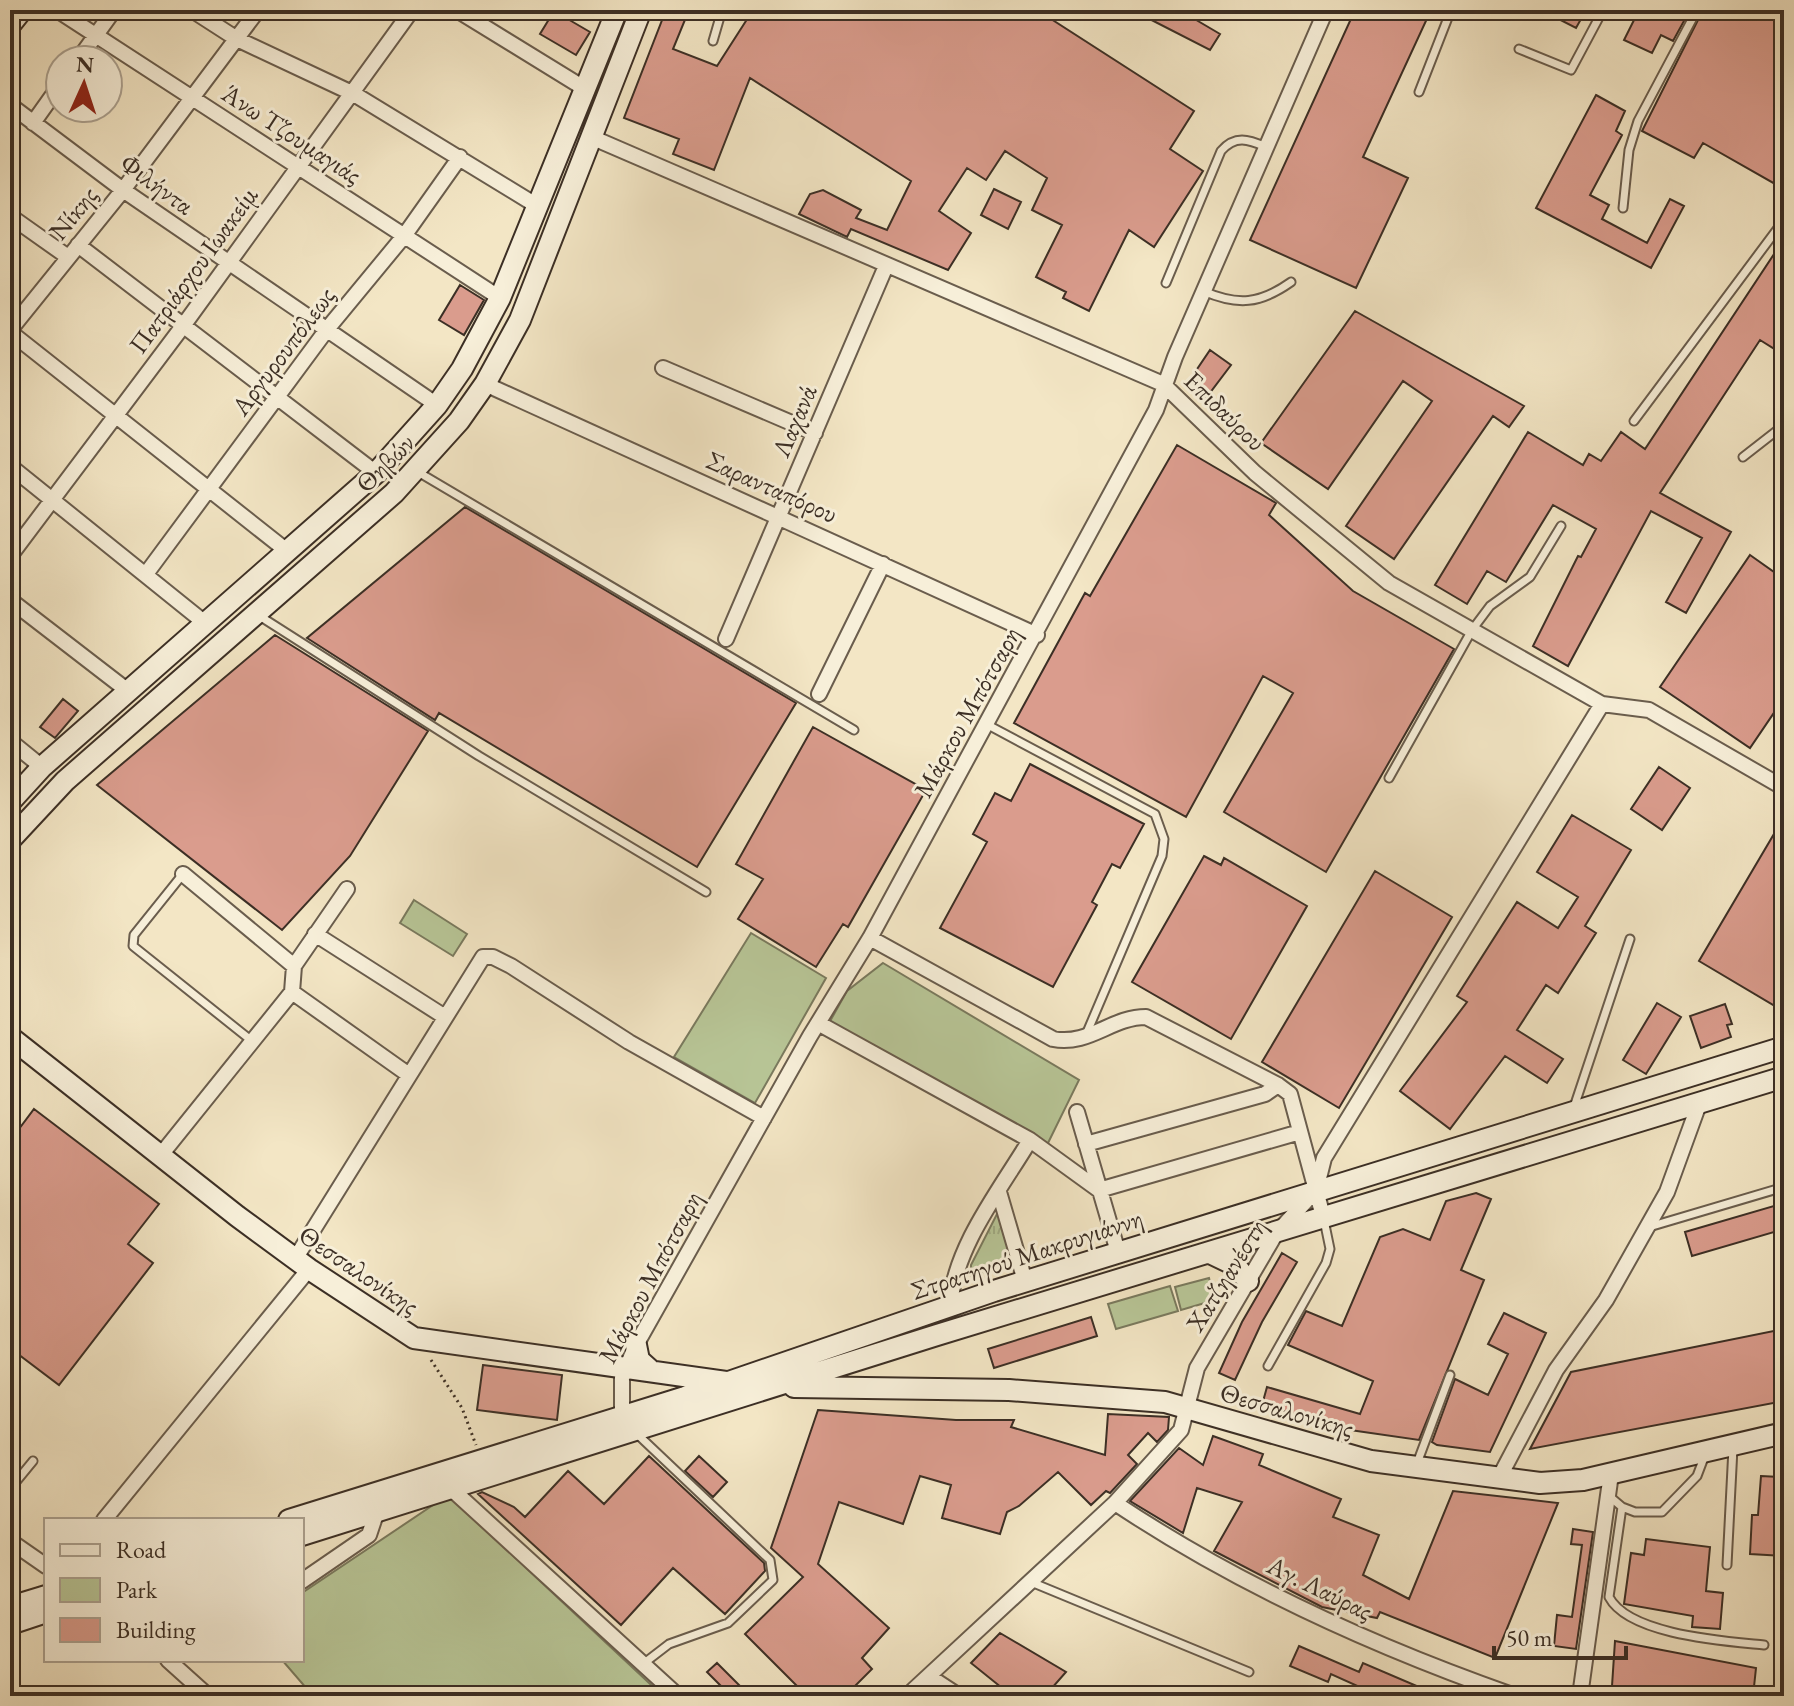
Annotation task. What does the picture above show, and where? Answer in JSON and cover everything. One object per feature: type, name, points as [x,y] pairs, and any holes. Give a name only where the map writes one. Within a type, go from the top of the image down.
[{"type":"street","points":[[10,25],[22,10]]},
{"type":"street","name":"Άνω Τζουμαγιάς","points":[[57,10],[500,298]]},
{"type":"street","points":[[90,44],[114,10]]},
{"type":"street","points":[[192,10],[237,39],[354,94],[539,207]]},
{"type":"street","name":"Νίκης","points":[[10,331],[123,190],[258,10]]},
{"type":"street","name":"Πατριάρχου Ιωακείμ","points":[[10,556],[354,94],[412,10]]},
{"type":"street","points":[[457,10],[587,90]]},
{"type":"street","name":"Θηβών","points":[[10,802],[42,767],[376,473],[437,405],[462,369],[500,298],[617,10]]},
{"type":"street","name":"Θηβών","points":[[10,840],[65,781],[258,615],[416,471],[485,384],[520,320],[641,10]]},
{"type":"street","name":"Μάρκου Μπότσαρη","points":[[628,1424],[625,1366],[818,1023],[870,938],[1037,635],[1156,410],[1163,384],[1326,10]]},
{"type":"street","name":"Φιλήντα","points":[[10,105],[123,190],[437,405]]},
{"type":"street","points":[[33,123],[44,108]]},
{"type":"street","name":"Επιδαύρου","points":[[591,137],[1163,384],[1255,473],[1384,579],[1602,704],[1649,710],[1784,788]]},
{"type":"street","name":"Αργυρουπόλεως","points":[[146,574],[328,328],[404,236],[460,157]]},
{"type":"street","points":[[10,216],[68,257]]},
{"type":"street","points":[[78,245],[376,473]]},
{"type":"street","name":"Λαχανά","points":[[726,639],[886,266]]},
{"type":"street","points":[[10,331],[287,551]]},
{"type":"street","points":[[663,368],[815,433]]},
{"type":"street","name":"Σαρανταπόρου","points":[[485,384],[1037,635]]},
{"type":"street","points":[[10,466],[205,623]]},
{"type":"street","points":[[819,694],[883,564]]},
{"type":"street","points":[[10,600],[128,691]]},
{"type":"street","name":"Χατζηανέστη","points":[[907,1696],[1115,1503],[1181,1430],[1197,1368],[1275,1235],[1316,1190],[1324,1158],[1602,704]]},
{"type":"street","points":[[10,741],[42,767]]},
{"type":"street","points":[[183,874],[294,966]]},
{"type":"street","points":[[160,1156],[292,992],[294,966],[347,889]]},
{"type":"street","points":[[315,934],[445,1017]]},
{"type":"street","points":[[870,938],[1053,1039],[1069,1042],[1084,1039],[1122,1020],[1146,1017],[1278,1085],[1290,1094],[1324,1220]]},
{"type":"street","points":[[106,1518],[302,1264],[409,1075],[475,964],[483,957],[493,957],[629,1042],[764,1118]]},
{"type":"street","points":[[292,992],[409,1075]]},
{"type":"street","points":[[818,1023],[1030,1140],[1099,1190]]},
{"type":"street","name":"Θεσσαλονίκης","points":[[10,1037],[302,1264],[414,1338],[649,1369],[734,1390]]},
{"type":"street","name":"Στρατηγού Μακρυγιάννη","points":[[297,1518],[445,1481],[628,1424],[734,1390],[950,1305],[1784,1047]]},
{"type":"street","name":"Στρατηγού Μακρυγιάννη","points":[[734,1390],[771,1389],[1784,1077]]},
{"type":"street","points":[[1086,1144],[1265,1094],[1278,1085]]},
{"type":"street","points":[[1499,1478],[1556,1370],[1606,1300],[1667,1192],[1699,1104]]},
{"type":"street","points":[[1077,1112],[1118,1252]]},
{"type":"street","points":[[1099,1190],[1300,1132]]},
{"type":"street","points":[[950,1305],[956,1270],[1030,1140]]},
{"type":"street","points":[[999,1192],[1025,1281]]},
{"type":"street","points":[[1212,1254],[1235,1265],[1248,1281]]},
{"type":"street","points":[[636,1345],[639,1360],[649,1369]]},
{"type":"street","name":"Θεσσαλονίκης","points":[[771,1389],[1009,1390],[1186,1406],[1235,1424],[1348,1455],[1415,1468],[1559,1483],[1611,1474],[1784,1433]]},
{"type":"street","name":"Στρατηγού Μακρυγιάννη","points":[[304,1534],[377,1511],[445,1481],[481,1460],[628,1424]]},
{"type":"street","points":[[1580,1696],[1611,1474]]},
{"type":"street","points":[[445,1481],[678,1696]]},
{"type":"street","name":"Αγ. Λαύρας","points":[[1115,1503],[1150,1527],[1314,1617],[1515,1696]]},
{"type":"street","points":[[304,1580],[369,1535],[377,1511]]},
{"type":"street","points":[[10,1541],[44,1565]]},
{"type":"street","points":[[10,1607],[44,1597]]},
{"type":"street","points":[[10,1638],[14,1633],[10,1624],[44,1613]]},
{"type":"street","points":[[177,1662],[208,1696]]},
{"type":"street","points":[[930,1677],[959,1696]]},
{"type":"lane","points":[[713,41],[722,10]]},
{"type":"lane","points":[[1419,92],[1451,10]]},
{"type":"lane","points":[[1519,49],[1571,70],[1603,10]]},
{"type":"lane","points":[[1623,208],[1635,129],[1697,10]]},
{"type":"lane","points":[[1166,283],[1221,151],[1229,142],[1239,139],[1266,147]]},
{"type":"lane","points":[[1634,421],[1784,220]]},
{"type":"lane","points":[[1203,291],[1222,299],[1258,301],[1291,282]]},
{"type":"lane","points":[[1743,457],[1784,425]]},
{"type":"lane","points":[[416,471],[854,730]]},
{"type":"lane","points":[[1389,778],[1472,630],[1490,606],[1530,577],[1561,526]]},
{"type":"lane","points":[[258,615],[479,756],[706,892]]},
{"type":"lane","points":[[988,725],[1155,814],[1160,825],[1162,856],[1084,1039]]},
{"type":"lane","points":[[183,874],[134,935],[133,946],[252,1042]]},
{"type":"lane","points":[[1572,1112],[1630,939]]},
{"type":"lane","points":[[1647,1228],[1784,1187]]},
{"type":"lane","points":[[1268,1366],[1326,1263],[1330,1242],[1324,1220]]},
{"type":"lane","points":[[1415,1468],[1450,1375]]},
{"type":"lane","points":[[628,1424],[770,1560],[774,1574],[773,1580],[728,1623],[669,1644],[643,1664]]},
{"type":"lane","points":[[1727,1565],[1733,1445]]},
{"type":"lane","points":[[1609,1496],[1622,1507],[1635,1512],[1662,1512],[1697,1476],[1706,1452]]},
{"type":"lane","points":[[10,1489],[33,1461]]},
{"type":"lane","points":[[1622,1507],[1609,1597],[1615,1608],[1630,1618],[1701,1639],[1764,1645]]},
{"type":"lane","points":[[1031,1582],[1249,1672]]},
{"type":"path","points":[[414,1338],[462,1408],[481,1460]]},
{"type":"green space","points":[[414,900],[467,934],[453,956],[400,923]]},
{"type":"green space","points":[[751,933],[826,978],[755,1103],[674,1057]]},
{"type":"green space","points":[[883,963],[1079,1080],[1047,1145],[829,1023],[847,991]]},
{"type":"green space","points":[[998,1212],[1020,1261],[971,1276],[971,1265]]},
{"type":"green space","points":[[1209,1278],[1215,1300],[1181,1310],[1175,1287]]},
{"type":"green space","points":[[1170,1286],[1178,1311],[1116,1329],[1108,1304]]},
{"type":"green space","points":[[448,1495],[663,1696],[313,1696],[284,1662],[304,1662],[304,1592]]},
{"type":"building","points":[[666,10],[689,10],[673,49],[717,66],[753,10],[1037,10],[1194,111],[1170,149],[1203,171],[1154,247],[1129,230],[1089,311],[1063,298],[1066,292],[1036,277],[1062,225],[1032,210],[1047,178],[1005,151],[986,180],[967,168],[939,211],[971,233],[948,270],[851,229],[847,237],[799,214],[810,194],[823,190],[861,210],[856,218],[887,230],[911,181],[750,78],[714,170],[673,154],[679,139],[624,118]]},
{"type":"building","points":[[1132,10],[1167,10],[1183,18],[1186,14],[1220,34],[1210,50]]},
{"type":"building","points":[[1355,10],[1431,10],[1363,157],[1408,178],[1356,288],[1250,240]]},
{"type":"building","points":[[1541,10],[1586,10],[1576,28]]},
{"type":"building","points":[[1639,10],[1690,10],[1673,41],[1661,35],[1652,53],[1624,40]]},
{"type":"building","points":[[1703,10],[1784,10],[1784,189],[1703,143],[1694,158],[1642,131]]},
{"type":"building","points":[[554,11],[590,32],[576,55],[540,34]]},
{"type":"building","points":[[1596,95],[1625,111],[1616,131],[1622,135],[1590,195],[1609,205],[1602,219],[1647,243],[1670,199],[1684,206],[1651,268],[1536,208]]},
{"type":"building","points":[[994,189],[1021,202],[1008,229],[981,215]]},
{"type":"building","points":[[1784,239],[1784,355],[1760,340],[1660,493],[1731,532],[1686,613],[1666,602],[1702,538],[1651,511],[1568,666],[1533,646],[1578,556],[1581,557],[1596,529],[1553,505],[1506,582],[1487,571],[1467,604],[1435,585],[1528,432],[1583,465],[1589,454],[1601,461],[1621,432],[1645,449]]},
{"type":"building","points":[[460,285],[484,300],[464,335],[439,320]]},
{"type":"building","points":[[1355,311],[1524,406],[1509,427],[1493,416],[1394,559],[1346,526],[1432,401],[1403,381],[1328,489],[1261,443]]},
{"type":"building","points":[[1210,350],[1231,365],[1206,398],[1187,384]]},
{"type":"building","points":[[1177,445],[1276,503],[1269,515],[1353,591],[1454,649],[1326,872],[1224,812],[1293,693],[1263,676],[1186,817],[1014,723],[1085,593],[1090,596]]},
{"type":"building","points":[[465,507],[796,703],[697,867],[439,713],[435,720],[307,638]]},
{"type":"building","points":[[1750,555],[1784,579],[1784,698],[1750,748],[1660,687]]},
{"type":"building","points":[[275,635],[428,731],[350,856],[282,930],[97,785]]},
{"type":"building","points":[[63,699],[78,711],[55,738],[40,727]]},
{"type":"building","points":[[813,727],[926,790],[848,927],[843,924],[816,967],[738,919],[763,879],[736,864]]},
{"type":"building","points":[[1030,764],[1144,824],[1120,868],[1112,864],[1092,902],[1097,905],[1053,987],[940,928],[987,842],[973,834],[995,793],[1011,801]]},
{"type":"building","points":[[1659,767],[1690,788],[1662,830],[1631,809]]},
{"type":"building","points":[[1572,815],[1631,850],[1585,926],[1596,933],[1558,993],[1546,985],[1517,1030],[1563,1059],[1547,1083],[1505,1056],[1450,1129],[1400,1091],[1467,1002],[1457,996],[1517,902],[1558,928],[1578,897],[1537,872]]},
{"type":"building","points":[[1784,817],[1784,990],[1775,1006],[1699,961]]},
{"type":"building","points":[[1204,856],[1221,865],[1224,858],[1307,906],[1231,1039],[1132,982]]},
{"type":"building","points":[[1375,871],[1452,917],[1339,1108],[1262,1062]]},
{"type":"building","points":[[1657,1003],[1681,1017],[1646,1074],[1623,1060]]},
{"type":"building","points":[[1725,1004],[1732,1024],[1727,1025],[1731,1037],[1701,1048],[1690,1016]]},
{"type":"building","points":[[34,1109],[159,1204],[128,1244],[153,1263],[59,1385],[10,1348],[10,1141]]},
{"type":"building","points":[[1476,1193],[1491,1199],[1461,1270],[1484,1280],[1419,1440],[1350,1430],[1262,1405],[1267,1387],[1360,1414],[1373,1381],[1288,1345],[1306,1311],[1342,1326],[1380,1237],[1403,1229],[1430,1240],[1446,1201]]},
{"type":"building","points":[[1784,1203],[1784,1229],[1692,1256],[1685,1232]]},
{"type":"building","points":[[1282,1253],[1297,1262],[1262,1322],[1235,1380],[1219,1373],[1242,1322]]},
{"type":"building","points":[[1504,1313],[1546,1333],[1490,1452],[1437,1445],[1432,1442],[1455,1379],[1488,1395],[1508,1354],[1488,1344]]},
{"type":"building","points":[[1091,1317],[1097,1336],[994,1368],[988,1349]]},
{"type":"building","points":[[1784,1329],[1784,1401],[1530,1449],[1571,1372]]},
{"type":"building","points":[[483,1365],[562,1375],[557,1420],[477,1410]]},
{"type":"building","points":[[818,1410],[956,1420],[1014,1420],[1011,1427],[1105,1455],[1108,1414],[1169,1417],[1168,1430],[1157,1442],[1148,1433],[1128,1455],[1137,1464],[1110,1493],[1106,1491],[1091,1505],[1058,1472],[1019,1506],[1007,1512],[1000,1534],[942,1518],[951,1485],[920,1476],[903,1524],[839,1502],[818,1564],[889,1628],[862,1658],[872,1669],[845,1696],[807,1696],[745,1634],[803,1577],[771,1548]]},
{"type":"building","points":[[1213,1436],[1263,1454],[1259,1465],[1341,1499],[1333,1517],[1379,1535],[1363,1575],[1409,1599],[1453,1491],[1558,1503],[1495,1658],[1380,1612],[1377,1618],[1322,1607],[1214,1551],[1242,1502],[1197,1488],[1183,1533],[1130,1501],[1179,1448],[1203,1465]]},
{"type":"building","points":[[649,1456],[764,1563],[765,1571],[725,1614],[673,1568],[621,1625],[478,1494],[482,1492],[514,1507],[525,1517],[568,1471],[604,1504]]},
{"type":"building","points":[[699,1456],[727,1482],[713,1497],[685,1471]]},
{"type":"building","points":[[1761,1476],[1780,1477],[1778,1512],[1784,1512],[1784,1556],[1750,1554],[1752,1515],[1758,1515]]},
{"type":"building","points":[[1573,1529],[1593,1532],[1576,1649],[1554,1646],[1557,1615],[1572,1617],[1582,1545],[1571,1544]]},
{"type":"building","points":[[1646,1539],[1710,1547],[1706,1591],[1723,1593],[1720,1629],[1692,1627],[1693,1616],[1624,1604],[1631,1553],[1644,1555]]},
{"type":"building","points":[[1000,1633],[1066,1672],[1045,1696],[1012,1696],[971,1663]]},
{"type":"building","points":[[1615,1641],[1756,1668],[1753,1696],[1639,1696],[1612,1686]]},
{"type":"building","points":[[1299,1646],[1359,1672],[1363,1663],[1440,1696],[1359,1696],[1362,1688],[1331,1674],[1328,1682],[1290,1666]]},
{"type":"building","points":[[717,1663],[739,1685],[729,1694],[707,1672]]}]
